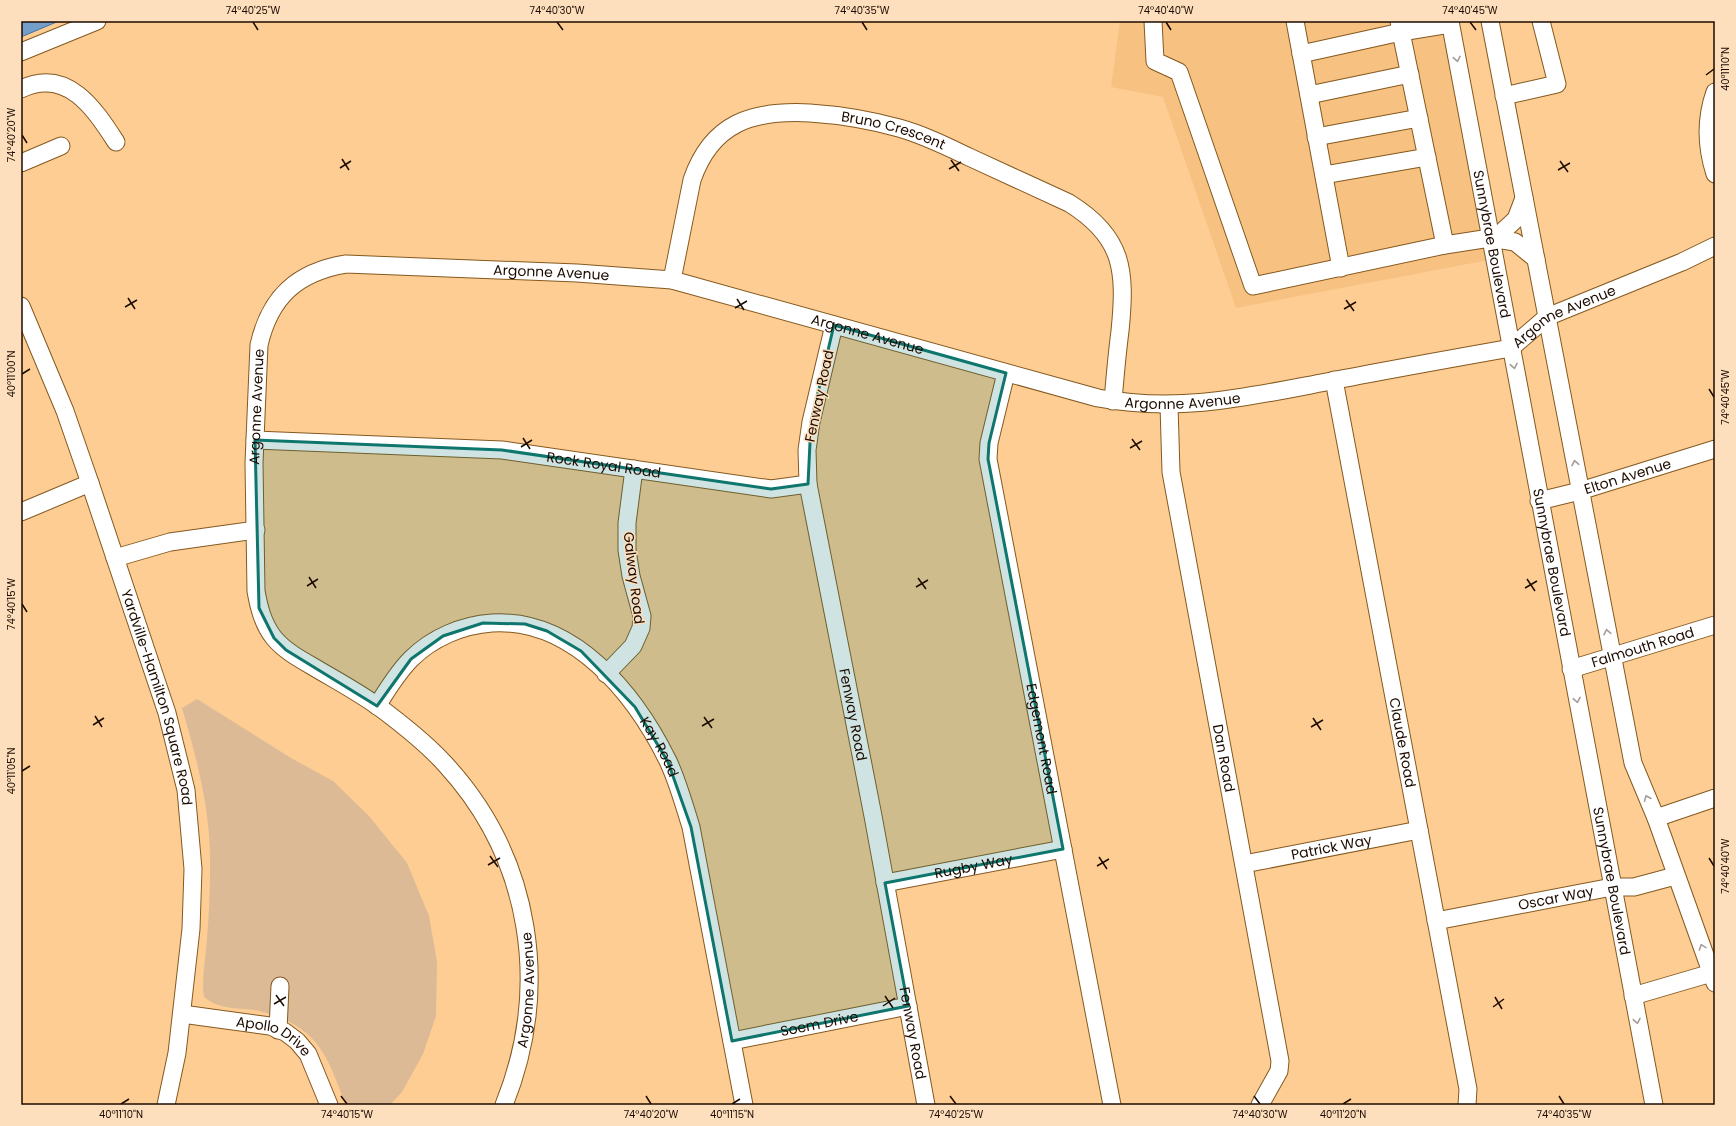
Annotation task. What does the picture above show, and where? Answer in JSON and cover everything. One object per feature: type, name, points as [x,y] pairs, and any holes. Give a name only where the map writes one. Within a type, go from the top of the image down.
[{"type":"street","points":[[21,52],[97,21]]},
{"type":"street","points":[[1153,21],[1155,61],[1179,72],[1254,286],[1445,245],[1490,238],[1501,233],[1516,219],[1524,198]]},
{"type":"street","points":[[1296,21],[1316,136],[1342,268]]},
{"type":"street","points":[[1490,21],[1633,763],[1656,818],[1675,876],[1714,976],[1633,996]]},
{"type":"street","points":[[1504,96],[1557,84],[1541,21]]},
{"type":"street","points":[[1301,54],[1400,26],[1450,22]]},
{"type":"street","name":"Sunnybrae Boulevard","points":[[1450,22],[1654,1105]]},
{"type":"street","points":[[1400,26],[1445,245]]},
{"type":"street","points":[[1309,95],[1410,74]]},
{"type":"street","points":[[21,88],[43,82],[60,84],[71,89],[89,106],[105,125],[116,142]]},
{"type":"street","points":[[1715,92],[1708,122],[1708,144],[1709,157],[1715,174]]},
{"type":"street","name":"Bruno Crescent","points":[[672,280],[692,180],[698,164],[705,151],[730,127],[745,119],[764,114],[798,112],[834,114],[865,119],[901,128],[930,139],[1069,203],[1097,224],[1108,239],[1117,256],[1122,274],[1124,293],[1113,400]]},
{"type":"street","points":[[1316,136],[1419,118]]},
{"type":"street","points":[[21,163],[61,146]]},
{"type":"street","points":[[1324,175],[1427,157]]},
{"type":"street","points":[[1490,238],[1515,242],[1536,259]]},
{"type":"street","name":"Argonne Avenue","points":[[504,1105],[513,1081],[522,1049],[528,1011],[530,980],[527,939],[521,906],[512,874],[499,843],[467,791],[446,765],[426,745],[377,706],[286,650],[274,638],[265,624],[259,608],[256,591],[255,440],[259,345],[263,328],[270,311],[280,297],[296,282],[313,272],[346,264],[577,273],[672,280],[1006,373],[1113,400],[1169,405],[1225,401],[1511,348],[1547,317],[1682,262],[1715,246]]},
{"type":"street","name":"Yardville-Hamilton Square Road","points":[[21,306],[65,411],[90,483],[166,713],[186,790],[193,869],[191,929],[177,1053],[166,1105]]},
{"type":"street","name":"Fenway Road","points":[[834,325],[811,422],[807,450],[808,484],[926,1105]]},
{"type":"street","name":"Edgemont Road","points":[[1006,373],[989,443],[988,459],[1112,1105]]},
{"type":"street","name":"Claude Road","points":[[1334,380],[1468,1089],[1467,1105]]},
{"type":"street","name":"Dan Road","points":[[1169,405],[1171,472],[1280,1061],[1279,1071],[1260,1105]]},
{"type":"street","name":"Rock Royal Road","points":[[255,440],[502,450],[771,489],[808,484]]},
{"type":"street","name":"Elton Avenue","points":[[1540,501],[1580,491],[1715,449]]},
{"type":"street","name":"Galway Road","points":[[606,674],[633,646],[641,628],[642,616],[631,576],[627,550],[627,523],[634,469]]},
{"type":"street","points":[[21,512],[90,483]]},
{"type":"street","points":[[115,558],[170,542],[256,530]]},
{"type":"street","name":"Kay Road","points":[[377,706],[398,674],[411,659],[426,646],[450,633],[483,623],[503,622],[525,624],[547,631],[565,639],[581,651],[606,674],[635,708],[651,731],[668,762],[681,794],[691,827],[744,1105]]},
{"type":"street","name":"Falmouth Road","points":[[1571,669],[1715,626]]},
{"type":"street","points":[[1656,818],[1715,798]]},
{"type":"street","name":"Patrick Way","points":[[1244,864],[1419,830]]},
{"type":"street","name":"Rugby Way","points":[[885,883],[1063,850]]},
{"type":"street","name":"Oscar Way","points":[[1436,921],[1612,887],[1634,887],[1675,876]]},
{"type":"street","points":[[278,1030],[280,986]]},
{"type":"street","name":"Soem Drive","points":[[732,1041],[908,1006]]},
{"type":"street","name":"Apollo Drive","points":[[182,1014],[270,1026],[297,1041],[308,1054],[329,1105]]},
{"type":"highlighted area","points":[[834,325],[1006,373],[989,443],[988,459],[1063,849],[885,883],[908,1006],[732,1041],[691,827],[668,762],[635,707],[581,651],[547,631],[525,624],[483,623],[443,636],[411,659],[377,706],[286,650],[274,638],[259,608],[255,440],[502,450],[771,489],[808,484],[811,422]]},
{"type":"shaded area","points":[[1120,21],[1450,21],[1494,259],[1236,308],[1163,97],[1111,87]]},
{"type":"shaded area","points":[[197,699],[291,758],[333,781],[369,816],[407,863],[429,916],[437,962],[436,1016],[423,1054],[402,1092],[390,1105],[346,1105],[335,1077],[323,1053],[316,1042],[306,1033],[295,1025],[267,1013],[221,1006],[204,997],[203,975],[209,902],[210,846],[206,806],[198,766],[182,708]]},
{"type":"building","points":[[21,21],[59,21],[21,37]]}]
